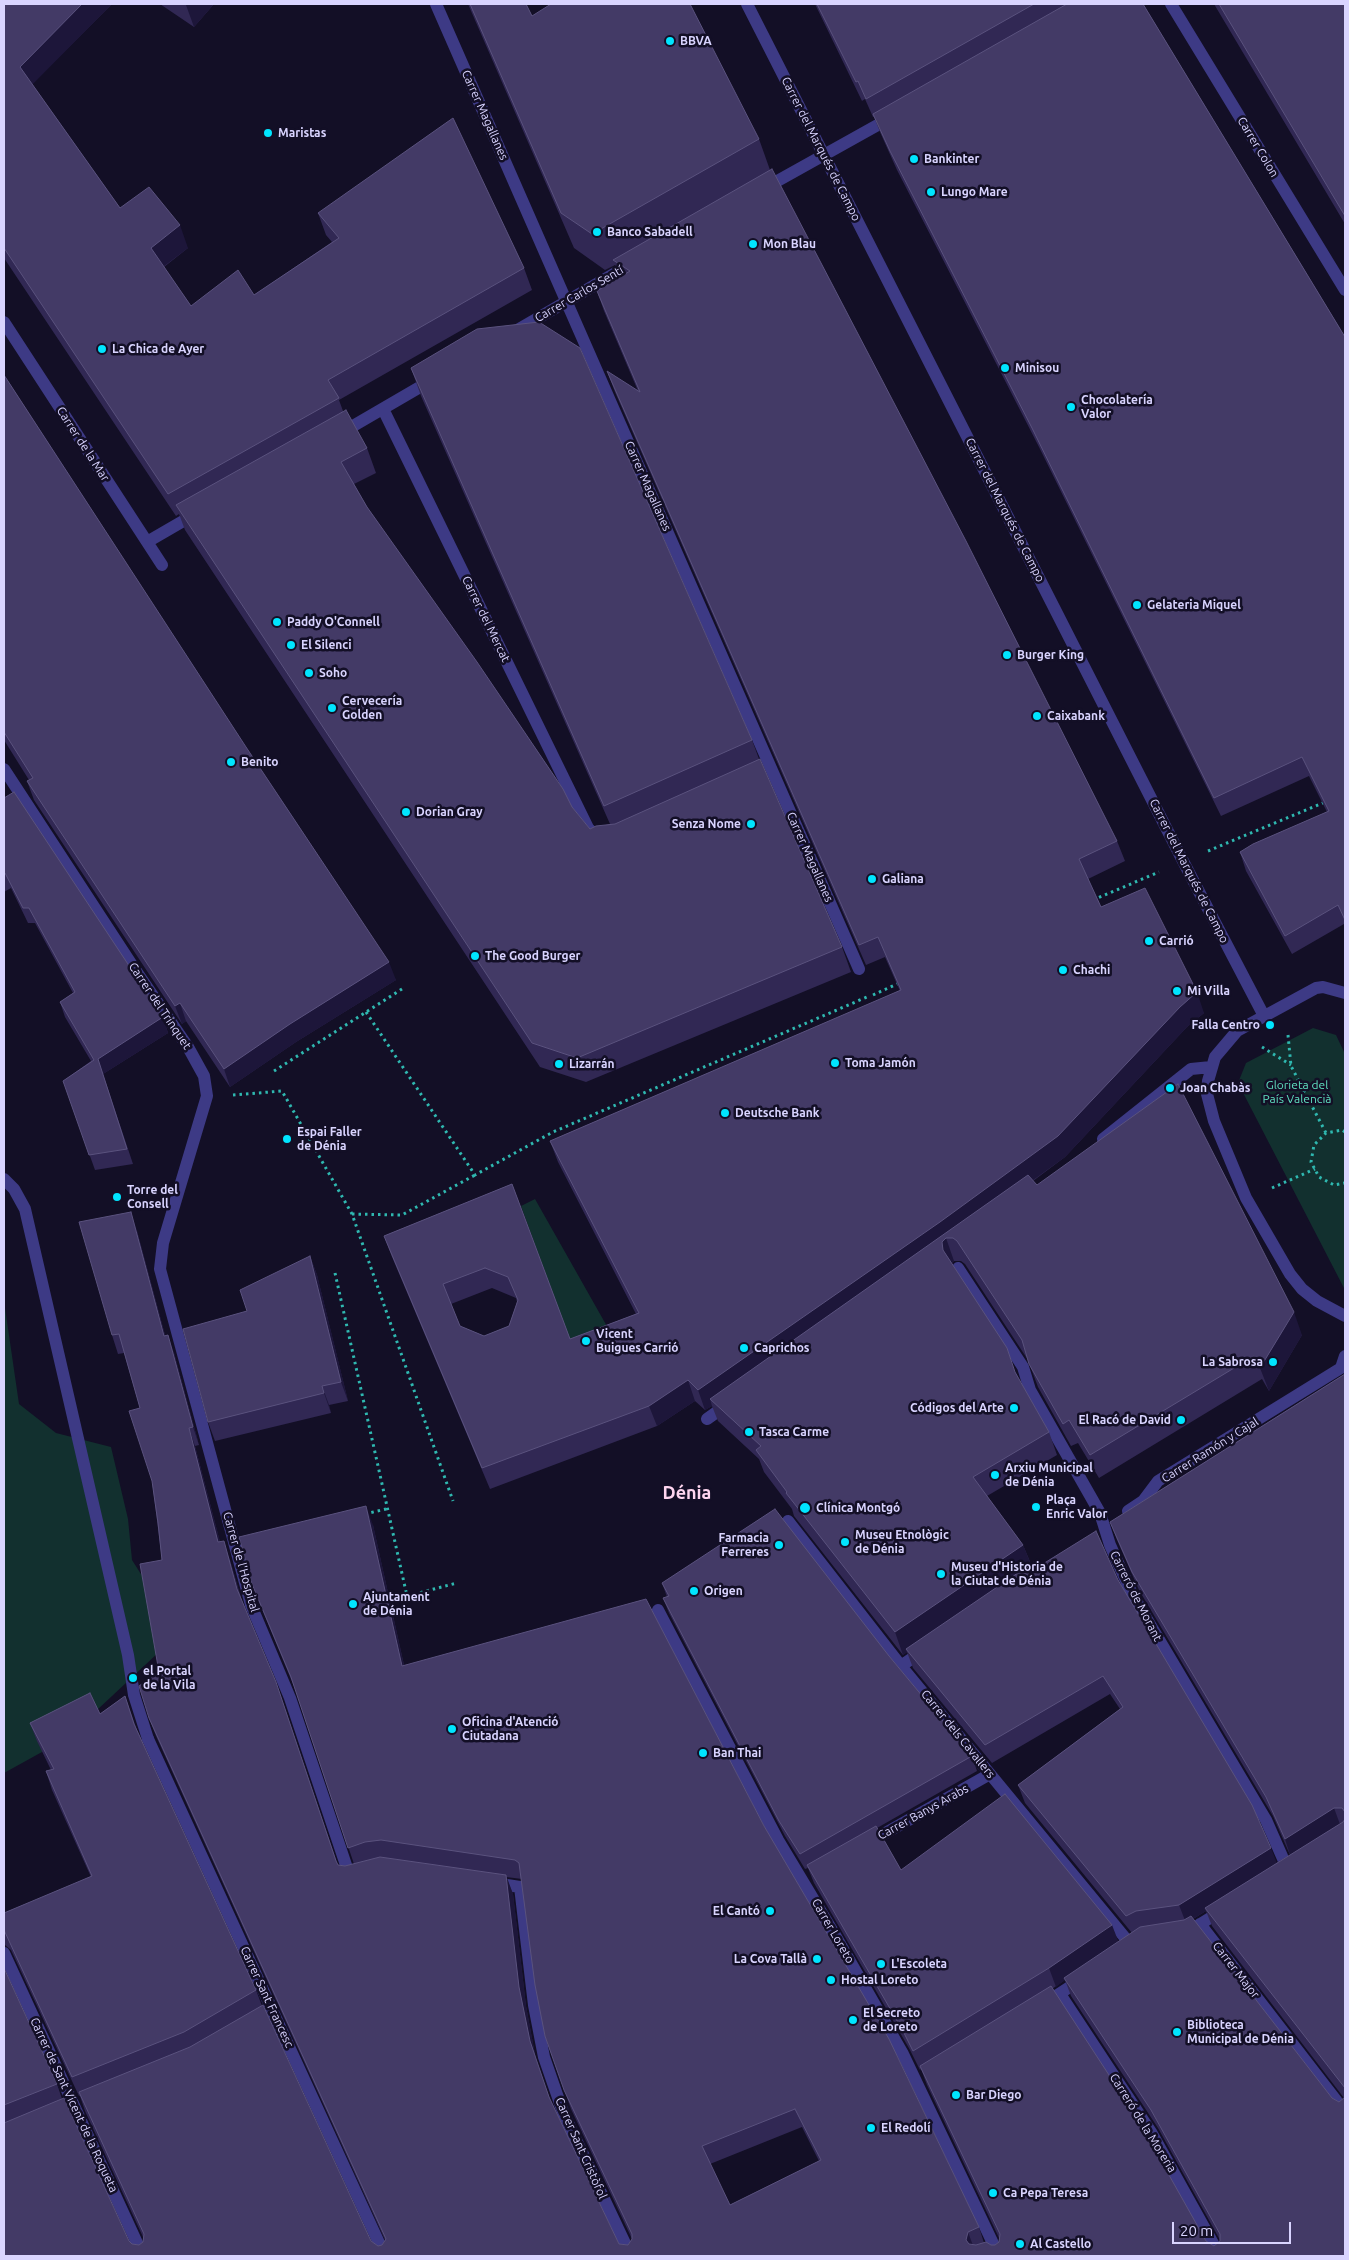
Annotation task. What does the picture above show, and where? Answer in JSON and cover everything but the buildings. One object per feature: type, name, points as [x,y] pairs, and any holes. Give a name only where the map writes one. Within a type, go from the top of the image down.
[{"type":"street","name":"Carrer Magallanes","points":[[436,4],[769,774],[859,968]]},
{"type":"street","name":"Carrer del Marqués de Campo","points":[[747,4],[1183,862],[1264,1016]]},
{"type":"street","name":"Carrer Colon","points":[[1171,4],[1345,290]]},
{"type":"street","points":[[754,195],[900,112]]},
{"type":"street","name":"Carrer Carlos Sentí","points":[[500,340],[645,256]]},
{"type":"street","name":"Carrer de la Mar","points":[[4,322],[162,565]]},
{"type":"street","points":[[332,438],[442,374]]},
{"type":"street","name":"Carrer del Mercat","points":[[383,409],[588,828],[601,841],[609,843]]},
{"type":"street","points":[[147,542],[206,508]]},
{"type":"street","name":"Carrer del Trinquet","points":[[4,769],[199,1064],[206,1084],[207,1096],[162,1243],[160,1269]]},
{"type":"street","points":[[1345,993],[1323,987],[1285,1004],[1237,1031],[1215,1057],[1211,1067],[1207,1094],[1214,1121],[1246,1198],[1290,1274],[1302,1289],[1317,1302],[1345,1316]]},
{"type":"street","points":[[1094,1146],[1191,1069],[1211,1067]]},
{"type":"street","name":"Carrer Sant Francesc","points":[[4,1179],[14,1188],[25,1209],[128,1655],[134,1695],[148,1739],[270,2015],[385,2256]]},
{"type":"street","name":"Carreró de Morant","points":[[958,1268],[1023,1367],[1030,1390],[1108,1525],[1110,1545],[1132,1594],[1266,1820],[1288,1870]]},
{"type":"street","name":"Carrer de l'Hospital","points":[[160,1269],[251,1605],[290,1698],[350,1877],[366,1872]]},
{"type":"street","name":"Carrer Ramón y Cajal","points":[[1108,1525],[1143,1501],[1158,1481],[1341,1368],[1345,1356]]},
{"type":"street","points":[[707,1419],[739,1396]]},
{"type":"street","name":"Carrer dels Cavallers","points":[[788,1521],[901,1666],[990,1774],[1127,1948],[1144,1938]]},
{"type":"street","name":"Carrer Loreto","points":[[658,1610],[778,1840],[807,1877],[872,1999],[920,2079],[997,2254]]},
{"type":"street","points":[[901,1666],[934,1643]]},
{"type":"street","name":"Carrer Banys Arabs","points":[[854,1851],[990,1774]]},
{"type":"street","name":"Carrer Sant Cristòfol","points":[[482,1881],[520,1887],[534,2005],[544,2057],[563,2112],[632,2256]]},
{"type":"street","points":[[1168,1934],[1189,1931],[1232,1904]]},
{"type":"street","name":"Carrer Major","points":[[1200,1924],[1345,2112]]},
{"type":"street","name":"Carrer de Sant Vicent de la Roqueta","points":[[4,1954],[144,2256]]},
{"type":"street","points":[[1035,2010],[1092,1972]]},
{"type":"street","name":"Carreró de la Moreria","points":[[1060,1994],[1151,2132],[1220,2256]]},
{"type":"street","points":[[981,2256],[997,2254]]},
{"type":"path","points":[[1092,901],[1327,801]]},
{"type":"path","points":[[352,1214],[402,1215],[552,1132],[900,983]]},
{"type":"path","points":[[274,1070],[402,989]]},
{"type":"path","points":[[1285,1004],[1291,1066],[1326,1133]]},
{"type":"path","points":[[366,1012],[475,1175]]},
{"type":"path","points":[[207,1096],[282,1092],[352,1214],[453,1501]]},
{"type":"path","points":[[1345,1132],[1342,1130],[1326,1133],[1314,1145],[1311,1162],[1320,1177],[1334,1185],[1345,1183]]},
{"type":"path","points":[[1286,1182],[1315,1170]]},
{"type":"path","points":[[335,1272],[386,1509],[407,1596],[457,1583]]},
{"type":"path","points":[[358,1516],[386,1509]]},
{"type":"green space","name":"Glorieta del País Valencià","points":[[1313,1028],[1336,1035],[1345,1054],[1345,1290],[1238,1083],[1246,1063]]},
{"type":"green space","points":[[535,1199],[617,1344],[577,1360],[521,1206]]},
{"type":"green space","points":[[4,1301],[19,1404],[56,1433],[111,1447],[128,1519],[132,1560],[146,1582],[159,1652],[96,1711],[42,1752],[4,1773]]},
{"type":"place","name":"BBVA","points":[[670,41]]},
{"type":"place","name":"Maristas","points":[[268,133]]},
{"type":"place","name":"Bankinter","points":[[914,159]]},
{"type":"place","name":"Lungo Mare","points":[[931,192]]},
{"type":"place","name":"Banco Sabadell","points":[[597,232]]},
{"type":"place","name":"Mon Blau","points":[[753,244]]},
{"type":"place","name":"La Chica de Ayer","points":[[102,349]]},
{"type":"place","name":"Minisou","points":[[1005,368]]},
{"type":"place","name":"Chocolatería Valor","points":[[1071,407]]},
{"type":"place","name":"Gelateria Miquel","points":[[1137,605]]},
{"type":"place","name":"Paddy O'Connell","points":[[277,622]]},
{"type":"place","name":"El Silenci","points":[[291,645]]},
{"type":"place","name":"Burger King","points":[[1007,655]]},
{"type":"place","name":"Soho","points":[[309,673]]},
{"type":"place","name":"Cervecería Golden","points":[[332,708]]},
{"type":"place","name":"Caixabank","points":[[1037,716]]},
{"type":"place","name":"Benito","points":[[231,762]]},
{"type":"place","name":"Dorian Gray","points":[[406,812]]},
{"type":"place","name":"Senza Nome","points":[[751,824]]},
{"type":"place","name":"Galiana","points":[[872,879]]},
{"type":"place","name":"Carrió","points":[[1149,941]]},
{"type":"place","name":"The Good Burger","points":[[475,956]]},
{"type":"place","name":"Chachi","points":[[1063,970]]},
{"type":"place","name":"Mi Villa","points":[[1177,991]]},
{"type":"place","name":"Falla Centro","points":[[1270,1025]]},
{"type":"place","name":"Toma Jamón","points":[[835,1063]]},
{"type":"place","name":"Lizarrán","points":[[559,1064]]},
{"type":"place","name":"Joan Chabàs","points":[[1170,1088]]},
{"type":"place","name":"Deutsche Bank","points":[[725,1113]]},
{"type":"place","name":"Espai Faller de Dénia","points":[[287,1139]]},
{"type":"place","name":"Torre del Consell","points":[[117,1197]]},
{"type":"place","name":"Vicent Buigues Carrió","points":[[586,1341]]},
{"type":"place","name":"Caprichos","points":[[744,1348]]},
{"type":"place","name":"La Sabrosa","points":[[1273,1362]]},
{"type":"place","name":"Códigos del Arte","points":[[1014,1408]]},
{"type":"place","name":"El Racó de David","points":[[1181,1420]]},
{"type":"place","name":"Tasca Carme","points":[[749,1432]]},
{"type":"place","name":"Arxiu Municipal de Dénia","points":[[995,1475]]},
{"type":"place","name":"Plaça Enric Valor","points":[[1036,1507]]},
{"type":"place","name":"Clínica Montgó","points":[[805,1508]]},
{"type":"place","name":"Museu Etnològic de Dénia","points":[[845,1542]]},
{"type":"place","name":"Farmacia Ferreres","points":[[779,1545]]},
{"type":"place","name":"Museu d'Historia de la Ciutat de Dénia","points":[[941,1574]]},
{"type":"place","name":"Origen","points":[[694,1591]]},
{"type":"place","name":"Ajuntament de Dénia","points":[[353,1604]]},
{"type":"place","name":"el Portal de la Vila","points":[[133,1678]]},
{"type":"place","name":"Oficina d'Atenció Ciutadana","points":[[452,1729]]},
{"type":"place","name":"Ban Thai","points":[[703,1753]]},
{"type":"place","name":"El Cantó","points":[[770,1911]]},
{"type":"place","name":"La Cova Tallà","points":[[817,1959]]},
{"type":"place","name":"L'Escoleta","points":[[881,1964]]},
{"type":"place","name":"Hostal Loreto","points":[[831,1980]]},
{"type":"place","name":"El Secreto de Loreto","points":[[853,2020]]},
{"type":"place","name":"Biblioteca Municipal de Dénia","points":[[1177,2032]]},
{"type":"place","name":"Bar Diego","points":[[956,2095]]},
{"type":"place","name":"El Redolí","points":[[871,2128]]},
{"type":"place","name":"Ca Pepa Teresa","points":[[993,2193]]},
{"type":"place","name":"Al Castello","points":[[1020,2244]]},
{"type":"district","name":"Dénia","points":[[687,1493]]}]
